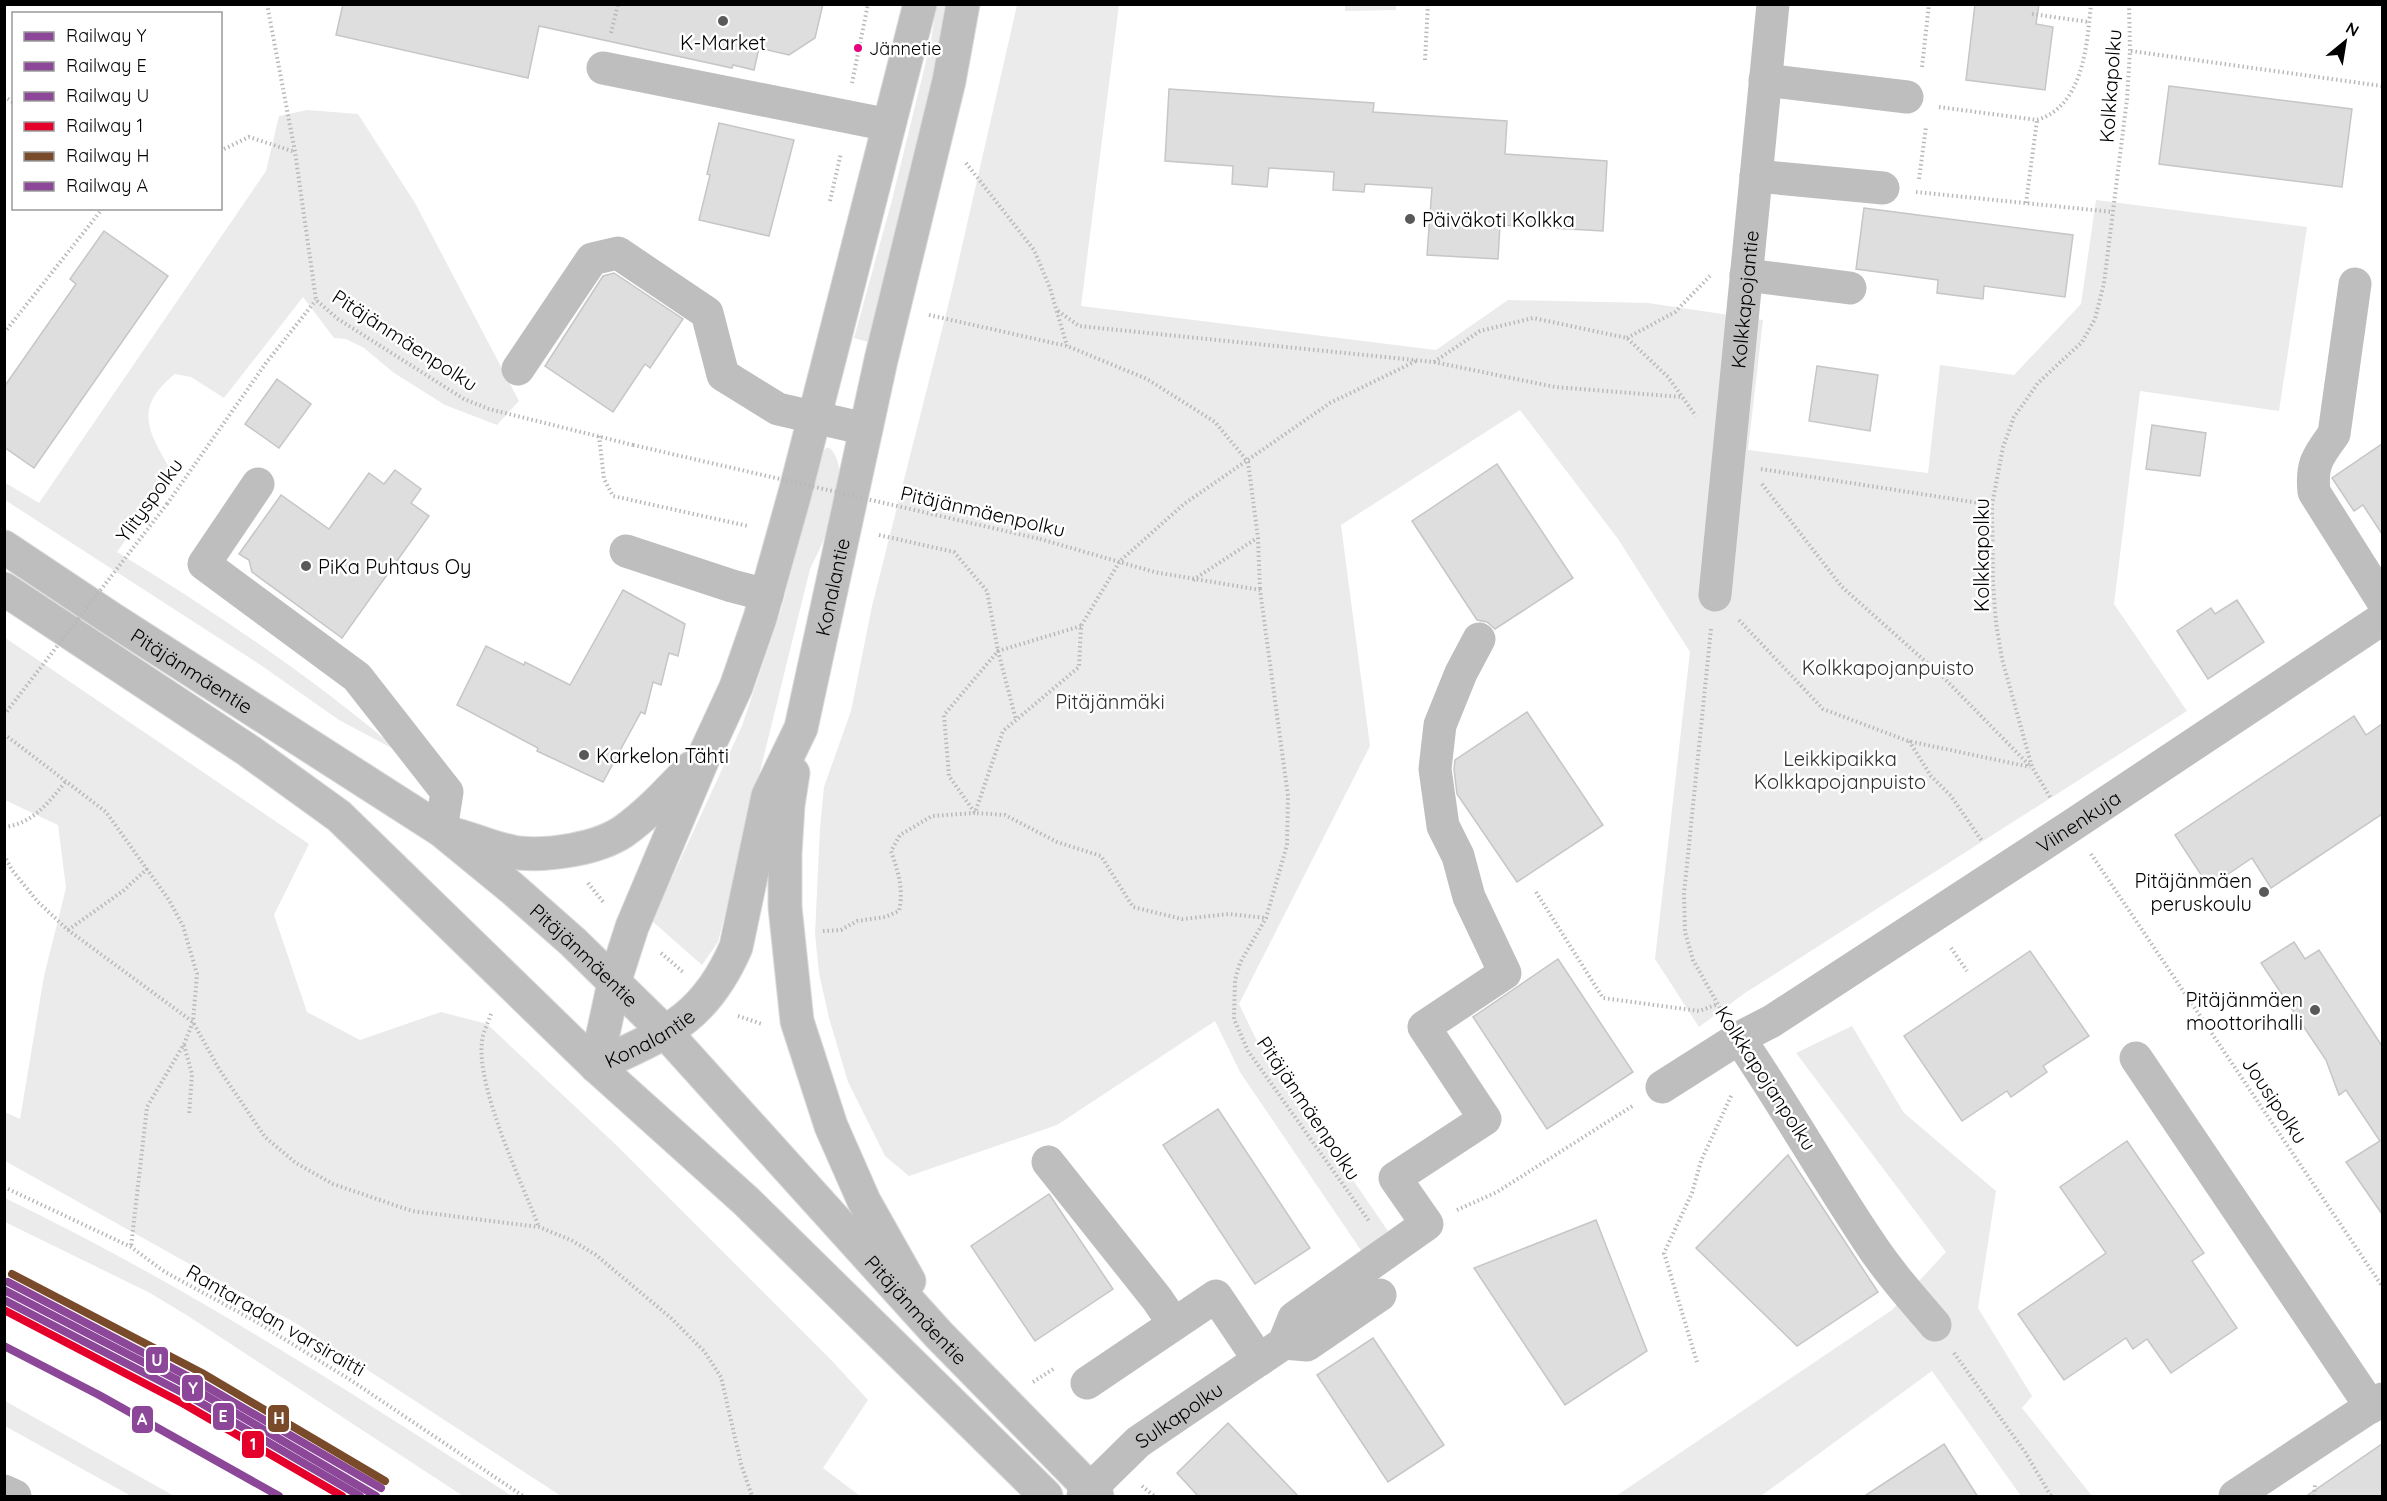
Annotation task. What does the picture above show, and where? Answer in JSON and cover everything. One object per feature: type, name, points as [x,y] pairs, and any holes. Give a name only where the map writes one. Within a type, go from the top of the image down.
[{"type":"main road","name":"Konalantie","points":[[596,1066],[614,983],[632,927],[705,754],[736,687],[766,595],[814,418],[920,4]]},
{"type":"main road","name":"Konalantie","points":[[596,1066],[666,1033],[689,1016],[726,968],[738,936],[768,796],[801,728],[866,429],[949,81],[963,4]]},
{"type":"main road","name":"Kolkkapojantie","points":[[1715,595],[1773,4]]},
{"type":"main road","points":[[603,68],[889,125]]},
{"type":"main road","points":[[1765,80],[1907,97]]},
{"type":"main road","points":[[1756,176],[1883,188]]},
{"type":"main road","points":[[518,369],[592,259],[618,253],[707,313],[723,375],[778,409],[866,429]]},
{"type":"main road","points":[[1746,275],[1850,288]]},
{"type":"main road","points":[[2355,284],[2334,434],[2320,453],[2312,473],[2314,492],[2382,600]]},
{"type":"main road","points":[[258,484],[204,564],[357,677],[447,792],[441,830],[517,853],[565,852],[623,832],[664,798],[705,754]]},
{"type":"main road","name":"Pitäjänmäentie","points":[[4,547],[441,830],[513,889],[573,942],[666,1033],[939,1335],[1090,1494]]},
{"type":"main road","points":[[626,551],[766,595]]},
{"type":"main road","name":"Pitäjänmäentie","points":[[4,589],[249,751],[339,816],[596,1066],[746,1202],[1046,1497]]},
{"type":"main road","name":"Viinenkuja","points":[[1662,1087],[1739,1038],[1772,1021],[2382,619]]},
{"type":"main road","points":[[1272,1352],[1294,1318],[1427,1224],[1395,1178],[1485,1119],[1424,1027],[1505,973],[1469,897],[1458,856],[1443,825],[1435,769],[1440,725],[1461,673],[1479,639]]},
{"type":"main road","points":[[801,728],[788,804],[784,854],[785,907],[797,1021],[831,1126],[864,1201],[939,1335]]},
{"type":"main road","name":"Kolkkapojanpolku","points":[[1739,1038],[1801,1132],[1866,1238],[1890,1272],[1935,1325]]},
{"type":"main road","points":[[2136,1058],[2377,1403],[2235,1497]]},
{"type":"main road","points":[[1048,1162],[1151,1291],[1174,1324]]},
{"type":"main road","points":[[1272,1352],[1307,1345],[1380,1295]]},
{"type":"main road","points":[[1087,1383],[1216,1296],[1272,1352]]},
{"type":"main road","name":"Sulkapolku","points":[[1090,1494],[1138,1442],[1272,1352]]},
{"type":"main road","points":[[4,1491],[15,1497]]},
{"type":"path","name":"Pitäjänmäenpolku","points":[[267,4],[295,153],[316,300],[338,320],[464,399],[489,409],[633,445],[1040,539],[1193,580],[1260,590],[1288,796],[1287,845],[1266,918],[1240,963],[1235,980],[1234,1019],[1248,1051],[1389,1250]]},
{"type":"path","points":[[850,117],[853,77],[868,4]]},
{"type":"path","points":[[1425,60],[1428,4]]},
{"type":"path","points":[[1907,97],[1929,106],[2037,120],[2052,115],[2068,100],[2081,70],[2091,4]]},
{"type":"path","name":"Kolkkapolku","points":[[2055,806],[2032,767],[2002,659],[1996,623],[1992,505],[2003,447],[2014,417],[2038,383],[2082,342],[2095,320],[2104,283],[2127,99],[2130,51],[2128,4]]},
{"type":"path","points":[[2032,14],[2090,22]]},
{"type":"path","points":[[2130,51],[2382,86]]},
{"type":"path","points":[[2026,203],[2037,120]]},
{"type":"path","points":[[222,150],[249,137],[295,153]]},
{"type":"path","points":[[965,161],[1034,250],[1058,311],[1067,346]]},
{"type":"path","points":[[1883,188],[2113,212]]},
{"type":"path","points":[[4,333],[101,210]]},
{"type":"path","points":[[1627,338],[1675,312],[1712,274]]},
{"type":"path","name":"Ylityspolku","points":[[4,715],[167,504],[266,363],[316,300]]},
{"type":"path","points":[[1058,311],[1079,326],[1434,362],[1555,387],[1682,397]]},
{"type":"path","points":[[928,315],[1067,346],[1147,379],[1215,422],[1248,462],[1258,538],[1260,590]]},
{"type":"path","points":[[1434,362],[1480,331],[1533,318],[1627,338],[1668,377],[1728,464],[1761,482],[1842,587],[1943,677],[2032,767]]},
{"type":"path","points":[[975,813],[1003,732],[1079,667],[1082,626],[1120,561],[1184,504],[1248,462],[1330,403],[1416,361]]},
{"type":"path","points":[[599,436],[604,478],[613,496],[748,526]]},
{"type":"path","points":[[1728,464],[1992,505]]},
{"type":"path","points":[[876,534],[954,552],[987,591],[998,651],[1016,720]]},
{"type":"path","points":[[1193,580],[1258,538]]},
{"type":"path","points":[[1715,595],[1823,708],[1908,741],[2032,767]]},
{"type":"path","name":"Kolkkapojanpolku","points":[[1715,595],[1705,667],[1684,894],[1685,932],[1693,960],[1739,1038]]},
{"type":"path","points":[[975,813],[949,776],[944,715],[998,651],[1082,626]]},
{"type":"path","points":[[44,644],[63,657]]},
{"type":"path","points":[[4,734],[105,812],[148,868],[169,900],[183,926],[197,974],[193,1022],[184,1044],[147,1107],[131,1247]]},
{"type":"path","points":[[1908,741],[1931,776],[1951,796],[1988,850]]},
{"type":"path","points":[[4,828],[19,825],[47,805],[66,781]]},
{"type":"path","points":[[814,931],[841,930],[857,921],[885,917],[898,911],[902,897],[900,878],[891,850],[900,836],[932,816],[975,813],[1005,815],[1057,842],[1101,856],[1133,907],[1182,919],[1228,914],[1266,918]]},
{"type":"path","name":"Jousipolku","points":[[2089,850],[2382,1286]]},
{"type":"path","points":[[4,855],[12,870],[38,902],[68,930],[193,1022],[219,1069],[265,1137],[296,1163],[333,1184],[412,1211],[538,1227],[571,1240],[596,1256],[671,1318],[704,1351],[721,1377],[741,1464],[752,1497]]},
{"type":"path","points":[[68,930],[123,891],[148,868]]},
{"type":"path","points":[[582,874],[607,907]]},
{"type":"path","points":[[1536,891],[1603,998],[1699,1011],[1718,1004]]},
{"type":"path","points":[[1948,944],[1966,971]]},
{"type":"path","points":[[660,952],[685,974]]},
{"type":"path","points":[[485,1006],[500,1020]]},
{"type":"path","points":[[491,1013],[482,1041],[484,1077],[497,1119],[538,1227]]},
{"type":"path","points":[[184,1044],[192,1074],[189,1115]]},
{"type":"path","points":[[1427,1224],[1497,1192],[1662,1087]]},
{"type":"path","points":[[1697,1362],[1664,1253],[1692,1193],[1701,1161],[1734,1091]]},
{"type":"path","name":"Rantaradan varsiraitti","points":[[4,1187],[131,1247],[165,1272],[255,1321],[349,1379],[523,1497]]},
{"type":"path","points":[[1935,1325],[2025,1452],[2051,1497]]},
{"type":"green space","points":[[936,5],[950,5],[914,169],[868,342],[854,338],[892,200],[931,41]]},
{"type":"green space","name":"Pitäjänmäki","points":[[1017,5],[1119,5],[1081,306],[1436,350],[1508,300],[1648,303],[1763,320],[1748,450],[1928,473],[1940,365],[2014,375],[2081,304],[2096,200],[2307,227],[2279,411],[2140,391],[2114,604],[2187,711],[1745,993],[1699,1027],[1655,959],[1690,652],[1618,539],[1520,410],[1341,525],[1370,746],[1239,1004],[1256,1039],[1388,1231],[1362,1252],[1240,1072],[1215,1021],[1057,1125],[909,1176],[885,1156],[848,1082],[829,1018],[819,973],[815,934],[820,828],[824,787],[851,711],[872,606],[952,290]]},
{"type":"green space","points":[[1345,5],[1396,5],[1396,10],[1345,11]]},
{"type":"green space","points":[[307,110],[358,114],[415,203],[519,401],[497,425],[445,405],[394,373],[364,348],[346,339],[334,338],[303,297],[224,398],[191,377],[175,374],[161,387],[149,410],[149,422],[157,446],[173,474],[117,552],[299,672],[401,753],[339,720],[262,666],[5,500],[4,482],[39,503],[266,171],[279,116]]},
{"type":"green space","points":[[826,448],[830,448],[837,460],[840,475],[835,509],[810,569],[718,942],[702,965],[652,921],[742,726],[781,610],[823,452]]},
{"type":"green space","points":[[4,637],[309,844],[274,915],[307,1012],[360,1040],[441,1012],[487,1024],[612,1141],[834,1363],[868,1400],[823,1468],[860,1496],[561,1496],[297,1324],[5,1161],[5,1112],[20,1119],[44,976],[66,888],[58,825],[5,800]]},
{"type":"green space","points":[[1852,1026],[1904,1113],[1996,1191],[1978,1308],[2032,1396],[2022,1408],[2092,1496],[2021,1496],[1932,1371],[1761,1496],[1616,1496],[1892,1310],[1946,1252],[1796,1053]]},
{"type":"green space","points":[[5,1198],[136,1266],[263,1339],[512,1496],[463,1496],[150,1293],[5,1222]]},
{"type":"green space","points":[[5,1401],[174,1496],[131,1496],[5,1426]]},
{"type":"building","points":[[343,4],[823,4],[815,38],[789,55],[759,48],[754,70],[733,65],[732,68],[539,26],[528,78],[336,35]]},
{"type":"building","points":[[1975,4],[2039,4],[2036,24],[2053,27],[2045,90],[1966,80]]},
{"type":"building","points":[[2169,86],[2352,109],[2342,187],[2159,164]]},
{"type":"building","points":[[1169,89],[1374,103],[1373,112],[1507,121],[1505,154],[1607,161],[1603,231],[1500,225],[1498,259],[1427,255],[1432,188],[1365,184],[1364,192],[1333,190],[1334,172],[1269,168],[1267,187],[1232,184],[1233,166],[1165,161]]},
{"type":"building","points":[[719,123],[794,140],[769,236],[699,220]]},
{"type":"building","points":[[1864,208],[2073,235],[2065,297],[1984,286],[1983,299],[1937,293],[1938,280],[1856,269]]},
{"type":"building","points":[[104,231],[168,276],[34,468],[4,447],[4,387],[76,284],[70,279]]},
{"type":"building","points":[[614,273],[683,319],[650,368],[645,364],[613,412],[545,366],[603,276]]},
{"type":"building","points":[[1817,366],[1878,375],[1870,431],[1809,421]]},
{"type":"building","points":[[277,379],[311,404],[279,448],[245,424]]},
{"type":"building","points":[[2152,425],[2206,433],[2200,476],[2146,469]]},
{"type":"building","points":[[2382,444],[2382,534],[2363,505],[2354,511],[2332,478]]},
{"type":"building","points":[[1497,464],[1573,578],[1495,629],[1487,622],[1477,620],[1412,521]]},
{"type":"building","points":[[395,470],[421,489],[411,503],[429,516],[342,638],[252,572],[249,560],[239,554],[281,495],[329,529],[369,473],[384,484]]},
{"type":"building","points":[[623,590],[685,624],[678,656],[669,653],[661,685],[653,682],[645,714],[641,712],[603,782],[537,751],[538,748],[457,705],[486,646],[524,665],[525,662],[570,685]]},
{"type":"building","points":[[2237,600],[2264,642],[2208,679],[2177,631],[2211,608],[2215,614]]},
{"type":"building","points":[[1527,712],[1603,825],[1517,882],[1457,794],[1454,769],[1455,760]]},
{"type":"building","points":[[2354,716],[2366,735],[2382,724],[2382,814],[2271,888],[2252,858],[2209,887],[2175,835]]},
{"type":"building","points":[[2294,942],[2305,959],[2319,950],[2382,1046],[2382,1214],[2346,1162],[2380,1141],[2346,1090],[2339,1095],[2326,1060],[2261,963]]},
{"type":"building","points":[[2030,951],[2089,1036],[2043,1066],[2047,1072],[2011,1097],[2007,1091],[1962,1121],[1904,1036]]},
{"type":"building","points":[[1558,959],[1633,1072],[1547,1129],[1473,1017]]},
{"type":"building","points":[[1218,1109],[1310,1248],[1255,1284],[1163,1145]]},
{"type":"building","points":[[2127,1141],[2204,1253],[2192,1261],[2237,1328],[2171,1373],[2147,1339],[2133,1349],[2126,1338],[2064,1380],[2018,1314],[2106,1253],[2060,1187]]},
{"type":"building","points":[[1788,1155],[1878,1292],[1797,1346],[1696,1248]]},
{"type":"building","points":[[1049,1194],[1113,1289],[1035,1341],[971,1246]]},
{"type":"building","points":[[1596,1220],[1647,1351],[1565,1405],[1474,1268]]},
{"type":"building","points":[[1373,1338],[1444,1445],[1388,1482],[1317,1375]]},
{"type":"building","points":[[1228,1423],[1299,1497],[1199,1497],[1177,1473]]},
{"type":"building","points":[[1944,1444],[1978,1497],[1863,1497]]},
{"type":"building","points":[[2382,1444],[2382,1497],[2305,1497]]},
{"type":"rail line","name":"H","points":[[12,1274],[202,1373],[385,1481]]},
{"type":"rail line","name":"U","points":[[8,1282],[197,1381],[381,1488]]},
{"type":"rail line","name":"Y","points":[[4,1290],[193,1388],[376,1496]]},
{"type":"rail line","name":"E","points":[[4,1300],[189,1396],[360,1496]]},
{"type":"rail line","name":"1","points":[[4,1310],[184,1404],[342,1496]]},
{"type":"rail line","name":"A","points":[[4,1346],[99,1395],[279,1496]]},
{"type":"place","name":"K-Market","points":[[723,21]]},
{"type":"place","name":"Jännetie","points":[[858,48]]},
{"type":"place","name":"Päiväkoti Kolkka","points":[[1410,219]]},
{"type":"place","name":"PiKa Puhtaus Oy","points":[[306,566]]},
{"type":"place","name":"Karkelon Tähti","points":[[584,755]]},
{"type":"place","name":"Pitäjänmäen peruskoulu","points":[[2264,892]]},
{"type":"place","name":"Pitäjänmäen moottorihalli","points":[[2315,1010]]},
{"type":"park label","name":"Kolkkapojanpuisto","points":[[1888,667]]},
{"type":"park label","name":"Leikkipaikka Kolkkapojanpuisto","points":[[1840,770]]}]
